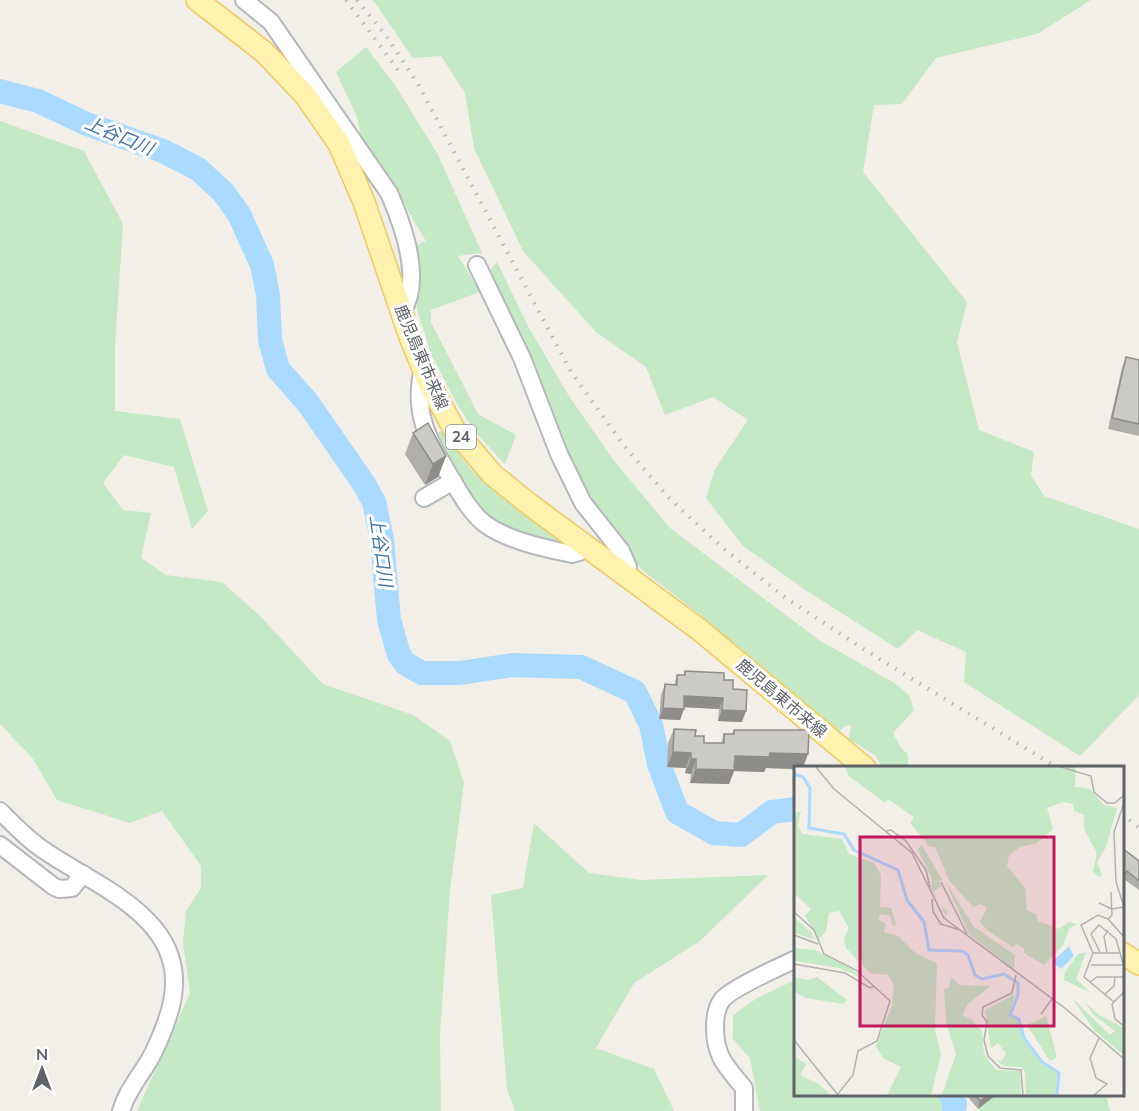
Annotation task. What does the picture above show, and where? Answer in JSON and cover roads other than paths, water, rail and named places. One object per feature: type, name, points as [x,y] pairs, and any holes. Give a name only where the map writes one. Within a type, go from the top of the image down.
[{"type":"main road","name":"鹿児島東市来線","points":[[198,0],[264,52],[304,95],[339,144],[364,202],[423,368],[454,429],[492,474],[701,631],[863,766]]},
{"type":"street","points":[[244,0],[271,22],[389,192],[406,240],[411,273],[410,292],[402,312]]},
{"type":"street","points":[[477,265],[522,358],[559,454],[583,503],[621,551],[628,567],[627,576]]},
{"type":"street","points":[[423,368],[419,396],[429,443],[475,515],[497,531],[529,543],[572,554],[586,546]]},
{"type":"street","points":[[424,498],[453,481]]},
{"type":"street","points":[[0,811],[44,850],[125,901],[164,939],[173,963],[173,995],[158,1042],[147,1065],[131,1088],[121,1111]]},
{"type":"street","points":[[0,844],[59,890],[72,888],[83,874]]},
{"type":"street","points":[[744,1111],[744,1088],[724,1064],[715,1044],[715,1014],[723,998],[770,970],[794,959]]},
{"type":"waterway","name":"上谷口川","points":[[0,91],[38,101],[87,124],[163,151],[198,169],[223,192],[239,214],[262,265],[268,295],[270,340],[278,369],[308,403],[374,502],[382,539],[389,620],[399,655],[406,664],[422,673],[460,673],[512,665],[581,667],[635,692],[651,725],[659,764],[677,812],[714,833],[741,835],[772,812],[794,809]]},
{"type":"waterway","name":"上谷口川","points":[[951,1096],[955,1103],[954,1111]]},
{"type":"railway","points":[[346,0],[398,70]]},
{"type":"railway","points":[[357,0],[387,37],[418,84],[571,372],[625,447],[671,500],[723,548],[783,596],[868,652],[1055,766]]},
{"type":"railway","points":[[1124,816],[1139,828]]}]
